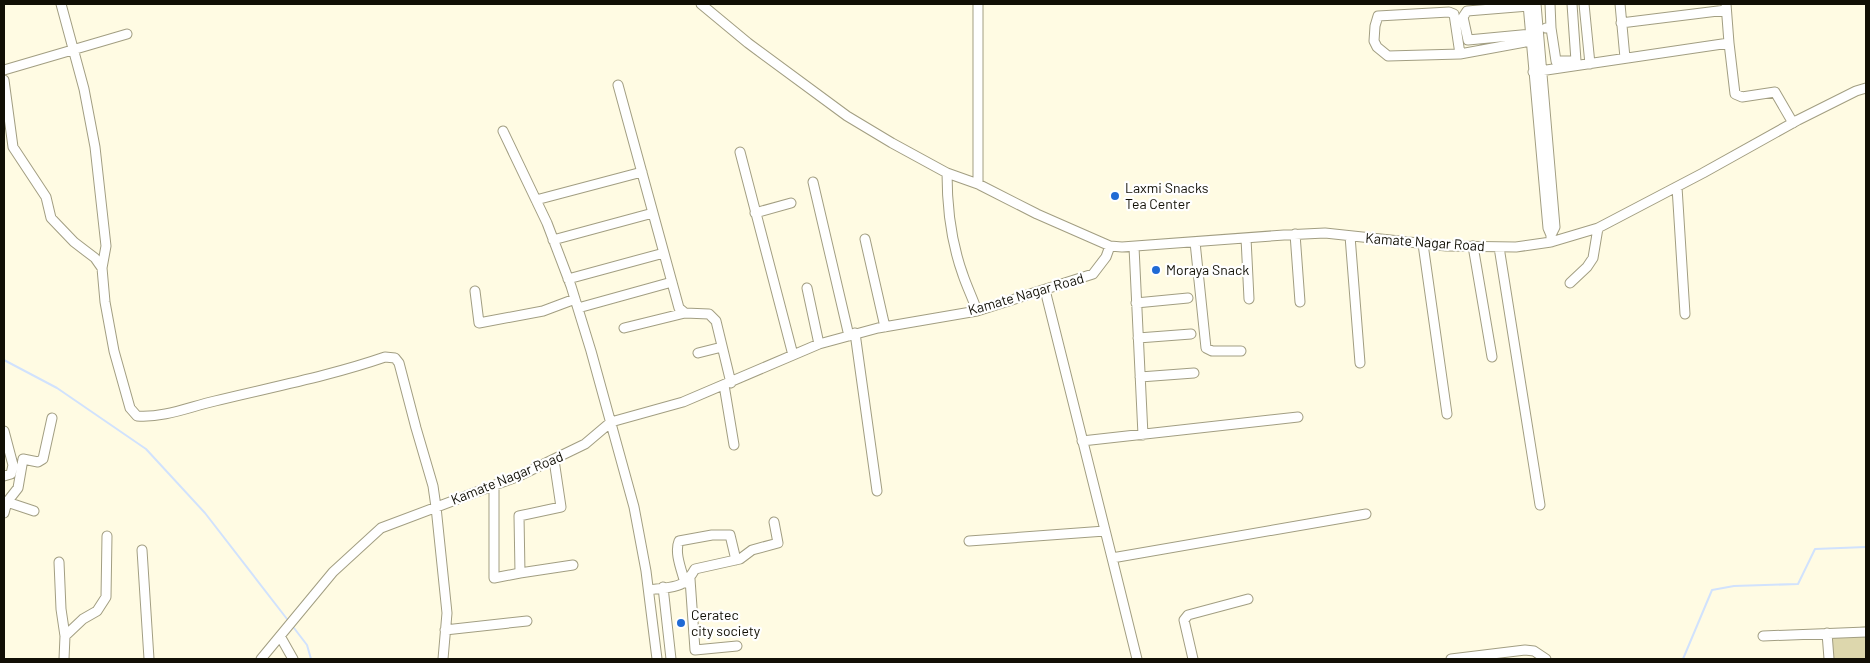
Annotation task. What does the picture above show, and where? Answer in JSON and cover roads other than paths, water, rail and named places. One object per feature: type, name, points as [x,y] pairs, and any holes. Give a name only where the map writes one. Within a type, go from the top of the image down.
[{"type":"street","points":[[61,4],[84,89],[95,147],[106,246],[102,268],[105,302],[114,351],[130,408],[137,416],[153,417],[390,357],[395,358],[399,363],[431,478],[436,507],[447,613],[443,659]]},
{"type":"street","points":[[701,4],[748,42],[847,116],[947,173],[978,184],[1045,218],[1110,246]]},
{"type":"street","points":[[978,4],[978,184]]},
{"type":"street","points":[[1533,34],[1468,40],[1463,17],[1467,11],[1530,4],[1537,72],[1544,150],[1548,228],[1551,239]]},
{"type":"street","points":[[1550,4],[1556,60],[1576,61],[1572,4]]},
{"type":"street","points":[[1584,4],[1590,64]]},
{"type":"street","points":[[1620,4],[1625,58]]},
{"type":"street","points":[[1621,23],[1726,7],[1735,94],[1742,97],[1775,92],[1793,123]]},
{"type":"street","points":[[1460,54],[1454,14],[1450,12],[1378,16],[1374,26],[1374,41],[1388,56],[1460,54],[1552,28]]},
{"type":"street","points":[[4,70],[127,34]]},
{"type":"street","points":[[1533,34],[1537,72]]},
{"type":"street","points":[[1537,72],[1729,42]]},
{"type":"street","points":[[4,80],[14,147],[46,197],[51,218],[74,242],[95,258],[102,268]]},
{"type":"street","points":[[618,86],[679,308],[685,313]]},
{"type":"street","name":"Kamate Nagar Road","points":[[261,659],[333,572],[381,528],[494,486],[554,460],[585,444],[611,422],[683,402],[820,344],[852,334],[885,327],[977,311],[1093,274],[1106,257],[1110,246],[1325,233],[1423,244],[1516,247],[1598,228],[1793,123],[1856,91],[1866,88]]},
{"type":"street","points":[[503,132],[554,240],[578,308],[634,507],[649,590],[657,659]]},
{"type":"street","points":[[740,152],[793,355]]},
{"type":"street","points":[[536,200],[642,172]]},
{"type":"street","points":[[947,173],[947,204],[950,224],[963,276],[977,311]]},
{"type":"street","points":[[814,182],[852,334],[877,491]]},
{"type":"street","points":[[1677,187],[1685,314]]},
{"type":"street","points":[[755,213],[791,203]]},
{"type":"street","points":[[554,240],[653,213]]},
{"type":"street","points":[[1570,283],[1587,267],[1593,258],[1598,228]]},
{"type":"street","points":[[1295,234],[1300,302]]},
{"type":"street","points":[[1350,236],[1360,363]]},
{"type":"street","points":[[1246,238],[1249,299]]},
{"type":"street","points":[[865,239],[885,327]]},
{"type":"street","points":[[1195,242],[1206,348],[1212,351],[1240,351]]},
{"type":"street","points":[[1423,244],[1447,414]]},
{"type":"street","points":[[1134,246],[1143,435]]},
{"type":"street","points":[[1473,246],[1492,357]]},
{"type":"street","points":[[1499,246],[1540,505]]},
{"type":"street","points":[[568,279],[664,253]]},
{"type":"street","points":[[578,308],[672,282]]},
{"type":"street","points":[[807,288],[820,344]]},
{"type":"street","points":[[1045,290],[1137,659]]},
{"type":"street","points":[[475,292],[478,323],[543,312],[575,299]]},
{"type":"street","points":[[1136,302],[1188,298]]},
{"type":"street","points":[[624,328],[685,313],[709,314],[714,318],[722,347],[728,384],[734,445]]},
{"type":"street","points":[[1138,338],[1191,334]]},
{"type":"street","points":[[698,353],[722,347]]},
{"type":"street","points":[[1140,377],[1194,373]]},
{"type":"street","points":[[1082,441],[1298,417]]},
{"type":"street","points":[[4,513],[7,502],[18,488],[23,459],[38,462],[43,460],[52,418]]},
{"type":"street","points":[[4,430],[13,465],[11,474],[4,476]]},
{"type":"street","points":[[520,573],[519,516],[561,507],[554,460]]},
{"type":"street","points":[[494,486],[494,578],[573,565]]},
{"type":"street","points":[[7,502],[34,511]]},
{"type":"street","points":[[1112,558],[1366,514]]},
{"type":"street","points":[[649,590],[682,585],[695,569],[736,560],[752,550],[778,543],[774,522]]},
{"type":"street","points":[[969,541],[1105,531]]},
{"type":"street","points":[[736,560],[730,535],[712,535],[679,541],[677,546],[678,556],[687,581],[695,650],[737,646]]},
{"type":"street","points":[[65,636],[83,619],[96,611],[106,597],[108,536]]},
{"type":"street","points":[[142,550],[149,659]]},
{"type":"street","points":[[59,562],[60,610],[65,636],[64,659]]},
{"type":"street","points":[[663,587],[671,659]]},
{"type":"street","points":[[1193,659],[1184,620],[1188,615],[1248,599]]},
{"type":"street","points":[[446,630],[527,621]]},
{"type":"street","points":[[1763,636],[1866,632]]},
{"type":"street","points":[[1827,633],[1829,659]]},
{"type":"street","points":[[280,636],[293,659]]},
{"type":"street","points":[[1451,659],[1525,650],[1534,651],[1546,659]]},
{"type":"waterway","points":[[4,360],[57,388],[146,449],[205,513],[287,619]]},
{"type":"waterway","points":[[1683,659],[1712,590],[1734,586],[1798,584],[1815,549],[1866,547]]},
{"type":"waterway","points":[[294,628],[307,645],[311,659]]},
{"type":"place","name":"Laxmi Snacks Tea Center","points":[[1115,196]]},
{"type":"place","name":"Moraya Snack","points":[[1156,270]]},
{"type":"place","name":"Ceratec city society","points":[[681,623]]}]
